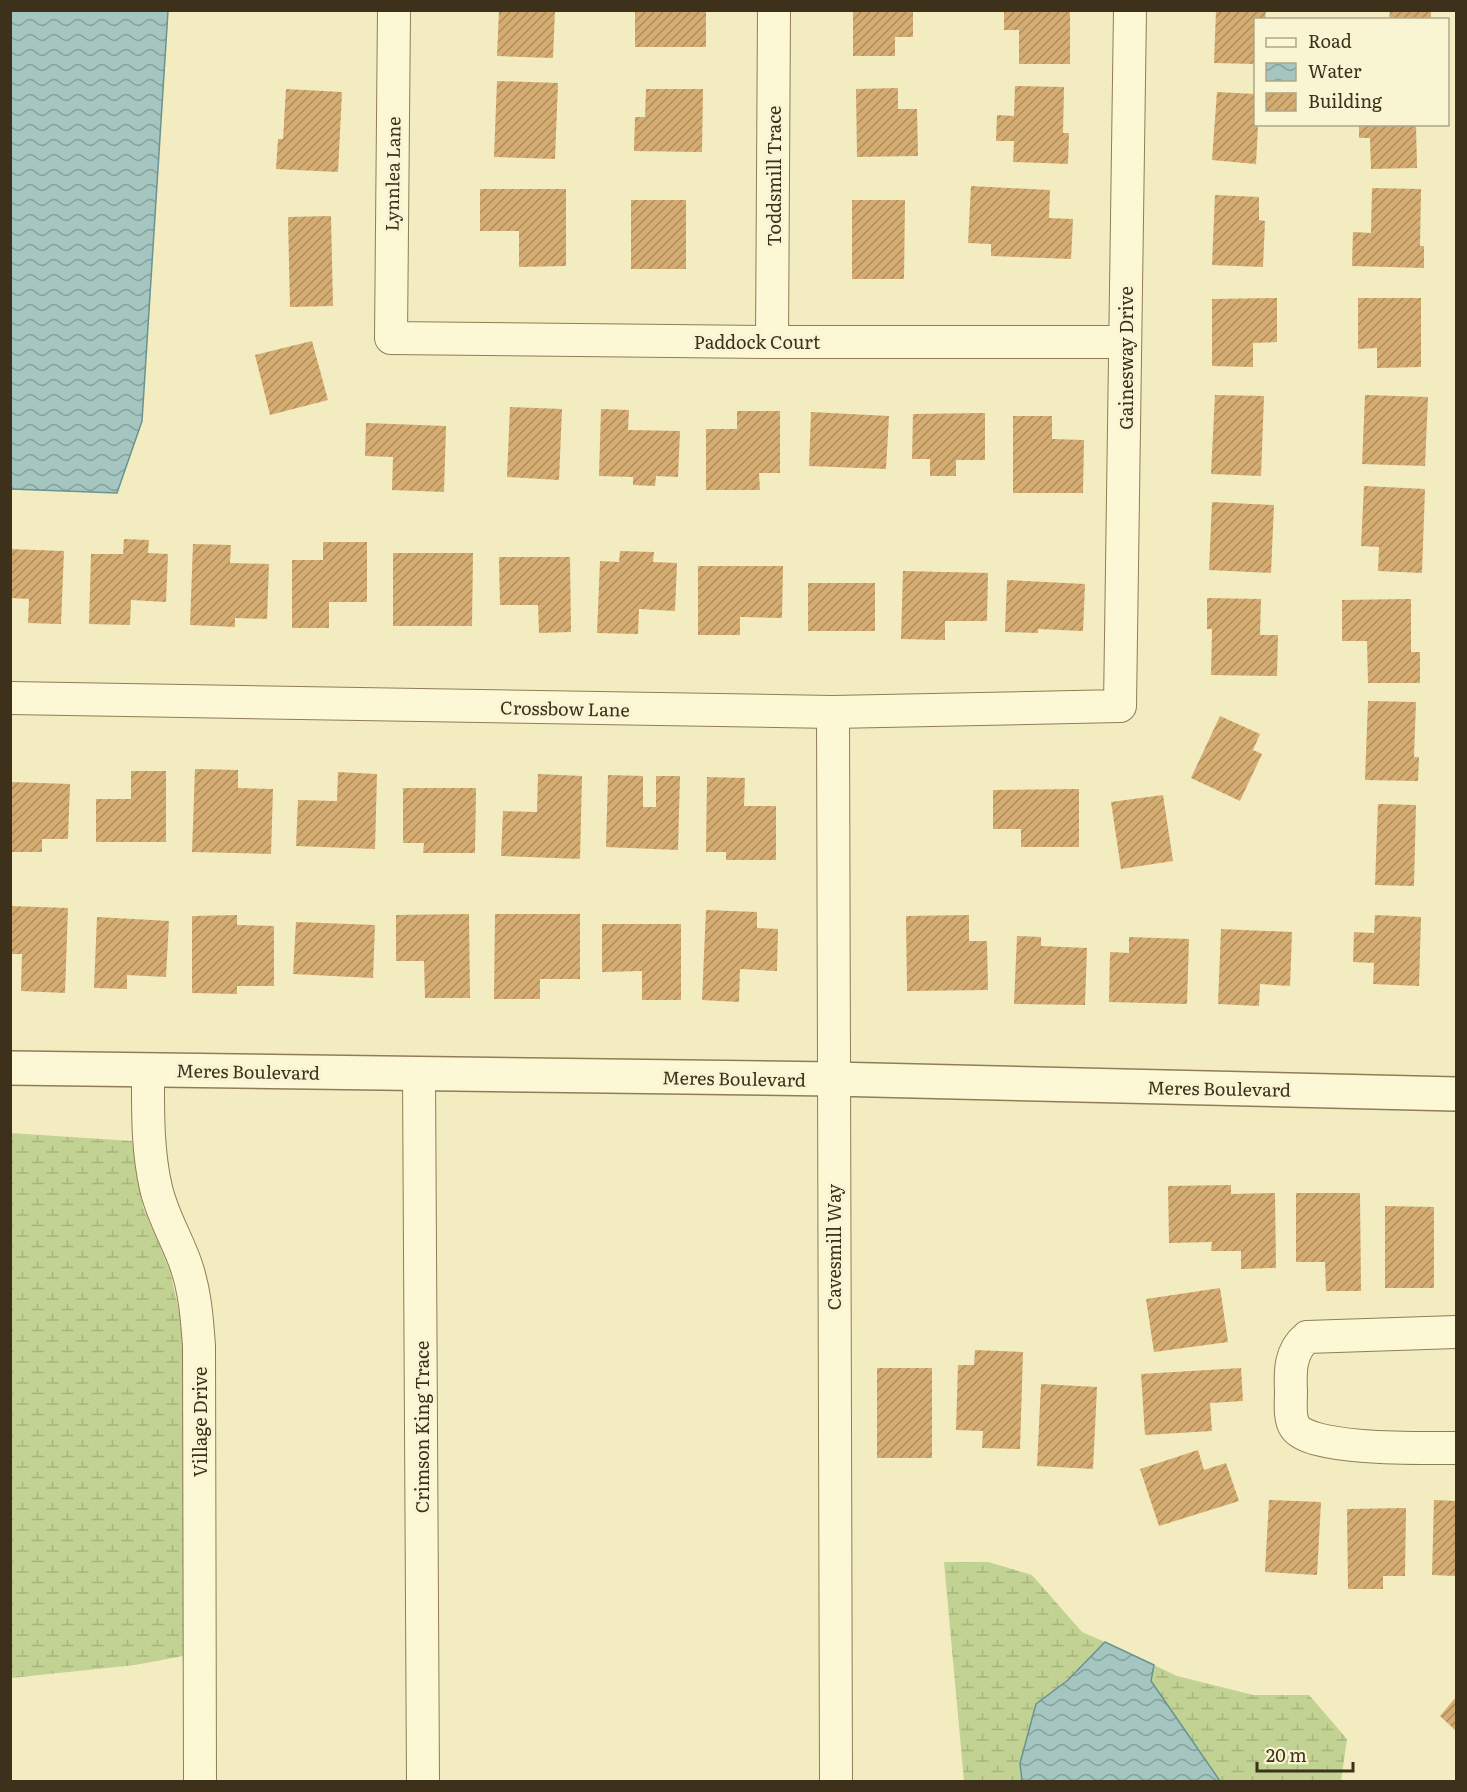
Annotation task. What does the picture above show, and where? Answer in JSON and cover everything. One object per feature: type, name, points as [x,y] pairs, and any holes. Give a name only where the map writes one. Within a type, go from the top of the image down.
[{"type":"street","name":"Lynnlea Lane","points":[[391,338],[394,10]]},
{"type":"street","name":"Toddsmill Trace","points":[[772,342],[774,10]]},
{"type":"street","name":"Gainesway Drive","points":[[1120,706],[1130,10]]},
{"type":"street","name":"Paddock Court","points":[[391,338],[772,342],[1124,342]]},
{"type":"street","name":"Crossbow Lane","points":[[10,698],[832,712],[1120,706]]},
{"type":"street","name":"Cavesmill Way","points":[[832,712],[836,1782]]},
{"type":"street","name":"Meres Boulevard","points":[[10,1068],[832,1079],[1456,1094]]},
{"type":"street","name":"Village Drive","points":[[148,1070],[148,1140],[156,1188],[192,1286],[199,1346],[200,1782]]},
{"type":"street","name":"Crimson King Trace","points":[[419,1073],[423,1782]]},
{"type":"street","points":[[1456,1332],[1307,1337],[1299,1344],[1290,1370],[1292,1420],[1295,1429],[1302,1433],[1325,1440],[1373,1448],[1456,1448]]},
{"type":"green space","points":[[10,1133],[132,1141],[143,1207],[170,1271],[180,1315],[183,1347],[183,1656],[135,1665],[11,1678]]},
{"type":"green space","points":[[944,1562],[988,1562],[1032,1575],[1082,1632],[1105,1642],[1068,1680],[1036,1704],[1020,1763],[1022,1781],[964,1781]]},
{"type":"green space","points":[[1154,1665],[1177,1676],[1253,1695],[1309,1695],[1347,1739],[1341,1781],[1220,1781],[1151,1681]]},
{"type":"water","points":[[11,10],[168,11],[142,421],[117,493],[11,489]]},
{"type":"water","points":[[1105,1642],[1154,1665],[1151,1681],[1220,1781],[1022,1781],[1020,1763],[1036,1704],[1068,1680]]},
{"type":"building","points":[[499,10],[555,10],[553,58],[497,56]]},
{"type":"building","points":[[635,10],[706,10],[706,47],[635,47]]},
{"type":"building","points":[[853,10],[913,12],[913,37],[895,37],[895,56],[853,56]]},
{"type":"building","points":[[1004,10],[1070,10],[1070,64],[1019,64],[1019,30],[1004,30]]},
{"type":"building","points":[[1216,10],[1266,10],[1265,18],[1254,18],[1254,64],[1214,63]]},
{"type":"building","points":[[1390,10],[1431,10],[1431,18],[1389,18]]},
{"type":"building","points":[[497,81],[558,83],[555,159],[494,157]]},
{"type":"building","points":[[1015,86],[1064,87],[1063,133],[1069,133],[1068,164],[1013,162],[1014,141],[996,141],[997,115],[1014,116]]},
{"type":"building","points":[[898,88],[898,109],[917,109],[918,156],[857,157],[856,89]]},
{"type":"building","points":[[286,89],[342,92],[338,172],[276,169],[278,139],[283,139]]},
{"type":"building","points":[[646,89],[703,89],[702,152],[634,151],[635,117],[645,117]]},
{"type":"building","points":[[1217,92],[1254,94],[1254,126],[1258,126],[1256,164],[1212,160]]},
{"type":"building","points":[[1359,126],[1416,126],[1417,168],[1371,169],[1370,138],[1359,138]]},
{"type":"building","points":[[971,186],[1050,190],[1049,218],[1073,219],[1071,259],[991,256],[991,244],[968,243]]},
{"type":"building","points":[[1372,188],[1421,189],[1420,246],[1424,246],[1424,268],[1352,266],[1353,232],[1371,233]]},
{"type":"building","points":[[480,189],[566,189],[566,266],[519,267],[519,231],[480,231]]},
{"type":"building","points":[[1215,195],[1259,197],[1259,220],[1265,221],[1263,267],[1212,265]]},
{"type":"building","points":[[631,200],[686,200],[686,269],[631,269]]},
{"type":"building","points":[[852,200],[905,200],[904,279],[852,279]]},
{"type":"building","points":[[331,216],[333,306],[290,307],[288,217]]},
{"type":"building","points":[[1277,298],[1277,342],[1253,343],[1253,367],[1212,366],[1212,299]]},
{"type":"building","points":[[1358,298],[1421,298],[1421,367],[1377,368],[1377,348],[1358,349]]},
{"type":"building","points":[[312,341],[328,400],[270,415],[255,355]]},
{"type":"building","points":[[1215,395],[1264,396],[1261,476],[1211,474]]},
{"type":"building","points":[[1365,395],[1428,397],[1425,466],[1362,464]]},
{"type":"building","points":[[510,407],[562,409],[559,480],[507,477]]},
{"type":"building","points":[[601,409],[629,410],[628,430],[680,431],[678,477],[656,476],[655,486],[633,485],[633,477],[599,476]]},
{"type":"building","points":[[737,411],[780,411],[780,473],[759,473],[760,490],[706,490],[706,429],[737,429]]},
{"type":"building","points":[[811,412],[889,416],[886,469],[809,466]]},
{"type":"building","points":[[985,413],[985,460],[956,460],[956,476],[930,476],[930,459],[912,459],[913,414]]},
{"type":"building","points":[[1013,416],[1052,416],[1052,439],[1084,440],[1083,493],[1013,493]]},
{"type":"building","points":[[366,423],[446,426],[444,492],[392,490],[393,457],[365,456]]},
{"type":"building","points":[[1364,486],[1425,489],[1422,573],[1378,571],[1379,547],[1361,546]]},
{"type":"building","points":[[1212,502],[1274,505],[1271,573],[1209,570]]},
{"type":"building","points":[[124,539],[149,540],[148,553],[168,554],[166,602],[131,600],[130,625],[89,624],[91,554],[123,554]]},
{"type":"building","points":[[323,542],[367,542],[367,602],[329,602],[329,628],[292,628],[292,560],[323,560]]},
{"type":"building","points":[[193,544],[231,545],[230,563],[269,564],[267,619],[235,618],[235,627],[190,625]]},
{"type":"building","points":[[10,549],[64,551],[61,624],[28,623],[29,599],[10,598]]},
{"type":"building","points":[[620,551],[654,552],[653,562],[677,563],[675,611],[639,609],[638,634],[597,633],[600,561],[619,562]]},
{"type":"building","points":[[393,553],[473,553],[472,626],[393,626]]},
{"type":"building","points":[[499,557],[570,557],[571,632],[539,633],[538,605],[500,605]]},
{"type":"building","points":[[698,566],[783,566],[782,618],[740,617],[740,635],[698,635]]},
{"type":"building","points":[[903,571],[988,573],[987,621],[945,621],[945,640],[901,639]]},
{"type":"building","points":[[1007,580],[1085,584],[1083,631],[1038,629],[1038,633],[1005,632]]},
{"type":"building","points":[[808,583],[875,583],[875,631],[808,631]]},
{"type":"building","points":[[1207,598],[1261,599],[1260,635],[1278,635],[1277,676],[1211,675],[1212,629],[1207,629]]},
{"type":"building","points":[[1411,599],[1411,652],[1420,652],[1420,683],[1368,683],[1367,641],[1342,641],[1342,600]]},
{"type":"building","points":[[1368,701],[1416,702],[1414,757],[1419,757],[1418,781],[1365,780]]},
{"type":"building","points":[[1220,716],[1260,734],[1253,750],[1262,754],[1240,801],[1191,778]]},
{"type":"building","points":[[195,769],[238,770],[238,788],[273,789],[271,854],[192,852]]},
{"type":"building","points":[[131,771],[166,771],[166,842],[96,842],[96,799],[131,799]]},
{"type":"building","points":[[338,772],[377,774],[375,849],[296,846],[298,800],[337,801]]},
{"type":"building","points":[[538,774],[582,776],[580,859],[501,856],[503,811],[537,812]]},
{"type":"building","points":[[608,775],[643,776],[643,807],[656,807],[656,776],[680,776],[678,850],[606,847]]},
{"type":"building","points":[[707,777],[745,778],[744,806],[776,806],[776,860],[726,860],[726,852],[706,852]]},
{"type":"building","points":[[10,782],[70,784],[68,839],[42,839],[42,852],[10,852]]},
{"type":"building","points":[[403,788],[476,788],[475,853],[423,853],[424,843],[403,843]]},
{"type":"building","points":[[1079,789],[1079,847],[1021,847],[1021,829],[993,829],[993,790]]},
{"type":"building","points":[[1163,795],[1173,861],[1121,869],[1111,802]]},
{"type":"building","points":[[1378,804],[1416,805],[1414,886],[1375,885]]},
{"type":"building","points":[[10,906],[68,908],[65,993],[21,991],[22,954],[10,954]]},
{"type":"building","points":[[706,910],[757,912],[757,928],[778,929],[777,971],[740,969],[739,1002],[702,1000]]},
{"type":"building","points":[[469,914],[470,998],[425,998],[424,961],[396,961],[396,915]]},
{"type":"building","points":[[495,914],[580,914],[580,979],[540,979],[540,999],[494,999]]},
{"type":"building","points":[[237,915],[237,925],[274,926],[274,986],[237,986],[237,994],[192,993],[192,916]]},
{"type":"building","points":[[969,915],[969,941],[987,941],[988,990],[907,991],[906,916]]},
{"type":"building","points":[[1375,915],[1421,917],[1419,986],[1373,984],[1374,963],[1353,962],[1354,932],[1374,933]]},
{"type":"building","points":[[97,917],[169,921],[166,977],[127,975],[127,989],[94,988]]},
{"type":"building","points":[[296,922],[375,925],[373,978],[293,974]]},
{"type":"building","points":[[602,924],[681,924],[681,1000],[642,1000],[642,971],[602,972]]},
{"type":"building","points":[[1221,929],[1292,932],[1290,986],[1260,984],[1259,1006],[1218,1004]]},
{"type":"building","points":[[1017,936],[1041,937],[1041,946],[1087,948],[1085,1005],[1014,1004]]},
{"type":"building","points":[[1129,937],[1189,939],[1187,1004],[1109,1002],[1110,952],[1129,953]]},
{"type":"building","points":[[1231,1185],[1231,1194],[1275,1193],[1276,1268],[1241,1269],[1241,1251],[1211,1251],[1212,1242],[1169,1243],[1168,1186]]},
{"type":"building","points":[[1296,1193],[1360,1193],[1361,1291],[1326,1291],[1325,1262],[1296,1262]]},
{"type":"building","points":[[1385,1206],[1434,1207],[1434,1288],[1385,1288]]},
{"type":"building","points":[[1220,1288],[1228,1342],[1154,1352],[1146,1299]]},
{"type":"building","points":[[975,1350],[1023,1352],[1020,1449],[982,1448],[983,1431],[956,1430],[958,1365],[974,1365]]},
{"type":"building","points":[[877,1368],[932,1368],[932,1458],[877,1458]]},
{"type":"building","points":[[1241,1368],[1243,1401],[1210,1403],[1212,1431],[1145,1435],[1141,1374]]},
{"type":"building","points":[[1041,1384],[1097,1387],[1093,1469],[1037,1466]]},
{"type":"building","points":[[1198,1450],[1204,1470],[1226,1463],[1239,1501],[1159,1526],[1140,1469]]},
{"type":"building","points":[[1269,1500],[1321,1502],[1317,1575],[1265,1572]]},
{"type":"building","points":[[1434,1500],[1456,1501],[1456,1576],[1432,1575]]},
{"type":"building","points":[[1406,1508],[1405,1576],[1383,1576],[1383,1589],[1348,1589],[1347,1509]]},
{"type":"building","points":[[1456,1697],[1456,1731],[1440,1716]]}]
